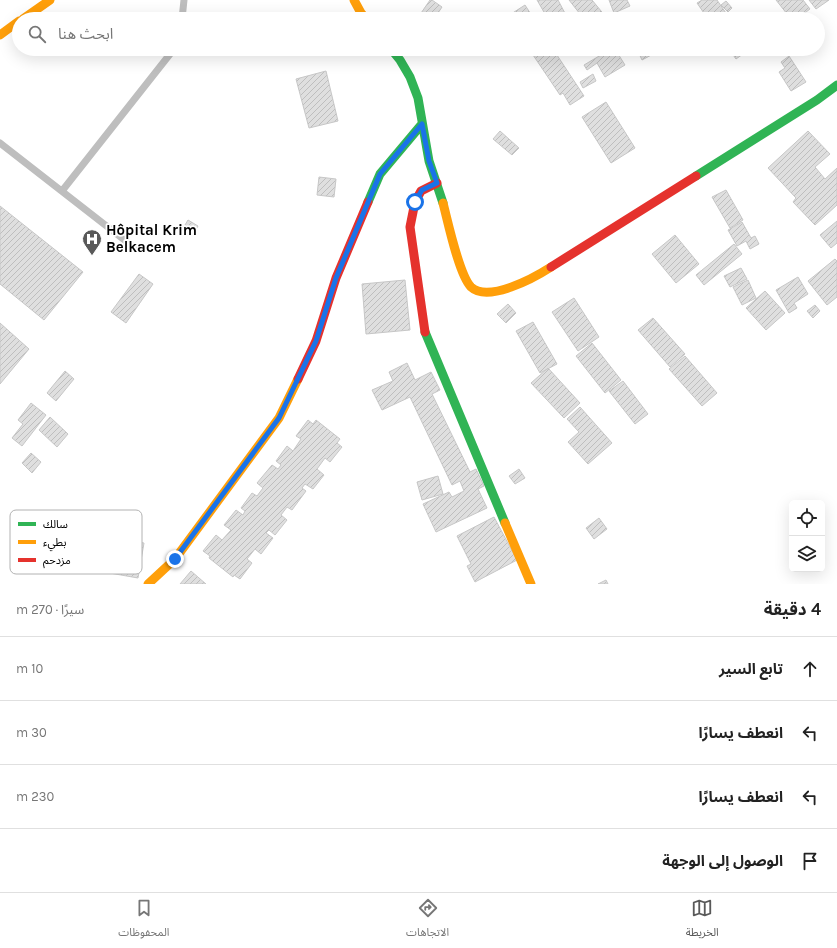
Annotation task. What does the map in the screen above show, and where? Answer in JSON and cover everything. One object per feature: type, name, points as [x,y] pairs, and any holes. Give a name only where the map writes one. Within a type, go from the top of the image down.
[{"type":"street","points":[[32,12],[50,0]]},
{"type":"street","points":[[354,0],[360,12]]},
{"type":"street","points":[[0,35],[12,26]]},
{"type":"street","points":[[397,56],[410,77],[418,98],[429,161],[437,183],[460,266],[465,279],[471,287],[478,292],[485,293],[503,291],[547,270],[817,100],[837,85]]},
{"type":"street","points":[[148,584],[175,559],[279,418],[316,341],[336,278],[380,174],[422,124]]},
{"type":"street","points":[[437,183],[422,190],[415,202],[410,227],[425,336],[531,584]]},
{"type":"lane","points":[[183,12],[184,0]]},
{"type":"lane","points":[[62,191],[168,56]]},
{"type":"lane","points":[[0,143],[136,249]]},
{"type":"building","points":[[430,0],[442,7],[439,12],[422,12]]},
{"type":"building","points":[[537,0],[558,0],[564,12],[544,12]]},
{"type":"building","points":[[569,0],[592,0],[602,12],[578,12]]},
{"type":"building","points":[[609,0],[627,0],[630,6],[614,12]]},
{"type":"building","points":[[702,0],[717,0],[725,12],[703,12],[697,3]]},
{"type":"building","points":[[776,0],[803,0],[810,9],[806,12],[785,12]]},
{"type":"building","points":[[809,0],[829,0],[816,9]]},
{"type":"building","points":[[726,1],[732,8],[728,12],[721,5]]},
{"type":"building","points":[[525,5],[530,12],[514,12]]},
{"type":"building","points":[[534,56],[558,56],[584,96],[570,105],[563,93],[560,95]]},
{"type":"building","points":[[599,56],[619,56],[625,65],[605,77],[597,63],[587,70],[584,65]]},
{"type":"building","points":[[640,56],[649,56],[642,60]]},
{"type":"building","points":[[789,56],[806,82],[791,91],[779,72],[785,68],[781,62]]},
{"type":"building","points":[[326,71],[338,121],[309,128],[296,79]]},
{"type":"building","points":[[593,74],[596,81],[583,88],[580,82]]},
{"type":"building","points":[[606,102],[635,148],[611,163],[582,117]]},
{"type":"building","points":[[500,131],[519,148],[512,155],[493,139]]},
{"type":"building","points":[[808,131],[830,154],[815,167],[825,179],[837,168],[837,205],[815,225],[793,202],[796,198],[768,168]]},
{"type":"building","points":[[319,177],[336,179],[334,197],[317,195]]},
{"type":"building","points":[[726,190],[743,220],[730,228],[712,197]]},
{"type":"building","points":[[0,206],[83,272],[44,320],[0,284]]},
{"type":"building","points":[[188,220],[198,226],[195,231],[185,225]]},
{"type":"building","points":[[837,221],[837,243],[831,248],[820,235]]},
{"type":"building","points":[[742,222],[751,238],[755,236],[759,244],[750,249],[746,241],[737,246],[728,230]]},
{"type":"building","points":[[675,235],[699,264],[676,283],[652,254]]},
{"type":"building","points":[[734,244],[742,254],[704,285],[696,275]]},
{"type":"building","points":[[835,259],[837,261],[837,297],[827,305],[808,281]]},
{"type":"building","points":[[741,268],[747,279],[730,287],[724,276]]},
{"type":"building","points":[[139,274],[153,284],[126,323],[111,312]]},
{"type":"building","points":[[798,277],[808,294],[794,303],[797,308],[789,313],[776,290]]},
{"type":"building","points":[[405,280],[410,330],[366,334],[362,284]]},
{"type":"building","points":[[748,280],[756,298],[742,305],[733,287]]},
{"type":"building","points":[[765,291],[785,313],[766,330],[746,308]]},
{"type":"building","points":[[574,298],[599,337],[578,351],[552,312]]},
{"type":"building","points":[[508,304],[516,313],[506,323],[497,314]]},
{"type":"building","points":[[815,305],[820,311],[813,318],[807,311]]},
{"type":"building","points":[[653,318],[685,354],[670,367],[638,330]]},
{"type":"building","points":[[533,322],[557,364],[540,373],[516,331]]},
{"type":"building","points":[[0,323],[29,349],[0,384]]},
{"type":"building","points":[[592,343],[621,380],[605,393],[576,356]]},
{"type":"building","points":[[685,356],[717,393],[702,406],[669,369]]},
{"type":"building","points":[[407,363],[415,380],[431,372],[440,390],[432,394],[470,472],[476,469],[484,486],[478,489],[487,508],[436,532],[423,504],[449,492],[452,497],[464,491],[460,481],[452,485],[410,397],[382,410],[372,390],[393,381],[389,372]]},
{"type":"building","points":[[548,368],[580,403],[564,418],[531,383]]},
{"type":"building","points":[[65,371],[74,379],[56,401],[47,393]]},
{"type":"building","points":[[623,381],[648,414],[635,424],[609,391]]},
{"type":"building","points":[[31,403],[46,415],[22,446],[12,438],[23,424],[18,420]]},
{"type":"building","points":[[580,407],[612,443],[588,464],[568,442],[579,432],[567,419]]},
{"type":"building","points":[[50,417],[68,434],[57,447],[39,430]]},
{"type":"building","points":[[308,420],[313,424],[316,420],[340,439],[337,443],[342,447],[330,462],[325,458],[317,469],[324,475],[313,489],[305,484],[302,488],[306,491],[292,510],[287,507],[281,515],[287,520],[275,535],[269,530],[266,533],[273,538],[261,554],[255,549],[247,559],[252,563],[240,579],[234,575],[233,577],[209,558],[210,556],[203,551],[216,535],[222,540],[231,530],[224,525],[236,510],[243,515],[245,511],[241,508],[252,493],[257,496],[263,488],[257,483],[272,465],[278,469],[281,465],[276,461],[287,446],[293,451],[301,439],[296,436]]},
{"type":"building","points":[[31,453],[41,462],[32,473],[22,463]]},
{"type":"building","points":[[519,469],[525,478],[515,484],[509,476]]},
{"type":"building","points":[[438,476],[443,494],[422,500],[417,482]]},
{"type":"building","points":[[494,517],[517,560],[475,582],[467,566],[471,564],[457,536]]},
{"type":"building","points":[[599,518],[607,529],[594,539],[586,528]]},
{"type":"building","points":[[142,543],[144,543],[142,555]]},
{"type":"building","points":[[191,571],[206,584],[180,584]]},
{"type":"building","points":[[115,574],[139,574],[138,578]]},
{"type":"building","points":[[606,580],[608,584],[598,584]]},
{"type":"traffic: fast","points":[[397,56],[410,77],[418,98],[429,161],[443,203]]},
{"type":"traffic: fast","points":[[696,176],[817,100],[837,85]]},
{"type":"traffic: fast","points":[[368,202],[380,174],[422,124]]},
{"type":"traffic: fast","points":[[425,332],[505,523]]},
{"type":"traffic: slow","points":[[33,12],[50,0]]},
{"type":"traffic: slow","points":[[354,0],[360,12]]},
{"type":"traffic: slow","points":[[0,35],[12,26]]},
{"type":"traffic: slow","points":[[443,203],[458,260],[471,287],[479,291],[499,291],[534,277],[551,267]]},
{"type":"traffic: slow","points":[[148,584],[175,559],[279,418],[298,379]]},
{"type":"traffic: slow","points":[[505,523],[531,584]]},
{"type":"traffic: jam","points":[[551,267],[696,176]]},
{"type":"traffic: jam","points":[[425,332],[410,227],[415,202],[421,191],[437,183]]},
{"type":"traffic: jam","points":[[298,379],[316,341],[336,278],[368,202]]},
{"type":"place","name":"Hôpital Krim Belkacem","points":[[92,256]]},
{"type":"route","points":[[175,559],[279,418],[316,341],[336,278],[380,174],[422,124],[429,161],[437,183],[422,190],[415,202]]}]
